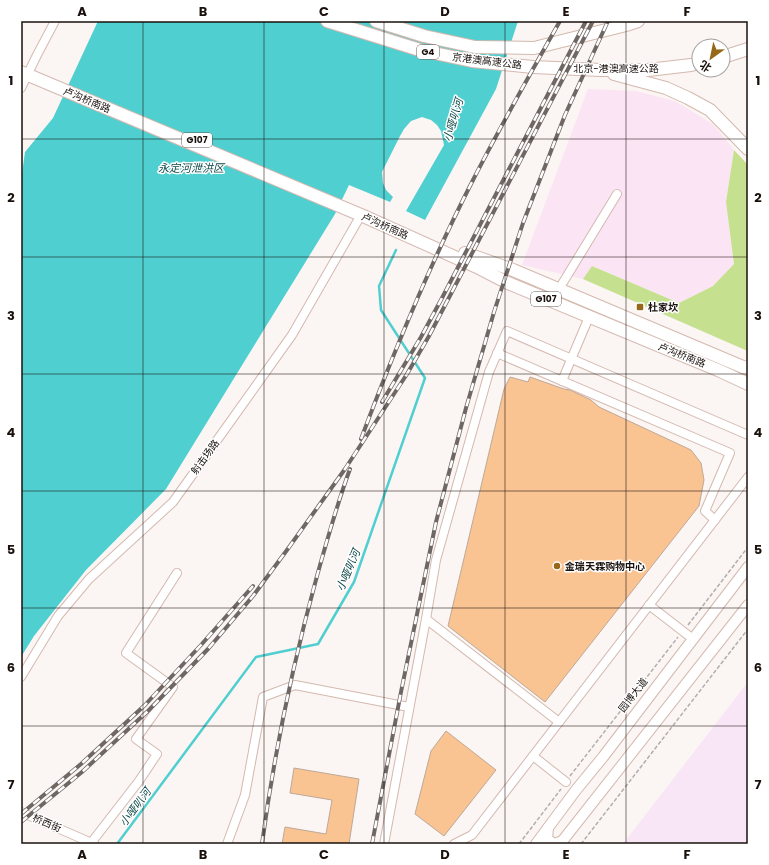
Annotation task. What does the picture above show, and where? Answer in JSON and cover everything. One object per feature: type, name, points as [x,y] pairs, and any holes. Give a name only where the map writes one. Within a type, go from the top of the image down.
[{"type":"highway","name":"京港澳高速公路","points":[[328,21],[420,50],[472,60],[533,67]]},
{"type":"highway","name":"京港澳高速公路","points":[[376,21],[424,36],[475,46],[534,48],[631,22]]},
{"type":"highway","points":[[731,54],[748,49]]},
{"type":"highway","name":"北京-港澳高速公路","points":[[533,67],[601,70],[648,70],[691,65]]},
{"type":"highway","name":"卢沟桥南路","points":[[25,68],[45,79],[348,207],[480,259],[513,270],[706,352],[748,368]]},
{"type":"highway","points":[[601,70],[666,88],[688,98],[710,110],[748,148]]},
{"type":"highway","name":"卢沟桥南路","points":[[348,207],[361,215],[477,267],[508,283],[718,370],[748,384]]},
{"type":"main road","name":"园博大道","points":[[536,844],[748,567]]},
{"type":"main road","points":[[548,828],[547,839],[554,844],[562,843],[748,605]]},
{"type":"street","points":[[21,88],[25,68],[37,56],[55,21]]},
{"type":"street","points":[[558,289],[617,194]]},
{"type":"street","name":"射击场路","points":[[21,677],[58,616],[90,579],[173,502],[292,335],[361,215]]},
{"type":"street","points":[[562,381],[589,316]]},
{"type":"street","points":[[384,844],[436,560],[489,372],[507,331],[748,435]]},
{"type":"street","points":[[497,353],[730,452],[705,511],[715,520]]},
{"type":"street","points":[[454,844],[472,835],[748,476]]},
{"type":"street","points":[[92,843],[157,754],[136,739],[173,687],[126,653],[177,573]]},
{"type":"street","points":[[649,605],[693,639]]},
{"type":"street","points":[[426,619],[559,722]]},
{"type":"street","points":[[227,844],[245,795],[263,697],[295,685],[410,707]]},
{"type":"street","points":[[533,756],[566,782]]},
{"type":"street","name":"桥西街","points":[[21,812],[92,843]]},
{"type":"path","name":"园博大道","points":[[519,844],[748,547]]},
{"type":"path","points":[[581,844],[748,629]]},
{"type":"shaded area","points":[[588,89],[636,91],[675,101],[713,124],[734,150],[726,202],[734,264],[713,286],[679,303],[592,266],[583,279],[522,265]]},
{"type":"shaded area","points":[[748,682],[748,844],[623,844]]},
{"type":"green space","points":[[734,150],[748,165],[748,351],[583,279],[592,266],[679,303],[713,286],[734,264],[726,202]]},
{"type":"water","name":"永定河泄洪区","points":[[98,21],[518,21],[496,89],[425,220],[406,211],[444,145],[441,131],[437,125],[431,120],[422,117],[411,121],[404,129],[382,172],[383,183],[386,190],[393,197],[390,202],[349,185],[335,214],[166,489],[86,570],[34,636],[21,657],[21,181],[25,152],[53,118]]},
{"type":"building","name":"金瑞天霖购物中心","points":[[510,377],[528,382],[530,377],[570,390],[591,400],[599,407],[691,450],[701,463],[704,480],[699,506],[545,702],[448,626],[504,389]]},
{"type":"building","points":[[446,731],[496,770],[444,836],[415,814],[431,751]]},
{"type":"building","points":[[294,768],[359,779],[349,844],[282,844],[285,827],[326,834],[332,800],[290,793]]},
{"type":"waterway","name":"小哑叭河","points":[[117,844],[256,657],[318,644],[354,582],[425,378],[381,310],[379,286],[396,250]]},
{"type":"railway","points":[[361,439],[386,373],[427,276],[457,212],[494,140],[560,21]]},
{"type":"railway","points":[[382,402],[421,337],[442,298],[586,21]]},
{"type":"railway","points":[[21,822],[82,772],[149,710],[208,649],[253,596],[345,469],[407,374],[429,336],[593,21]]},
{"type":"railway","points":[[372,844],[436,522],[466,408],[494,312],[523,223],[565,115],[608,21]]},
{"type":"railway","points":[[262,844],[278,743],[300,642],[328,536],[350,469]]},
{"type":"railway","points":[[21,814],[81,764],[145,705],[253,586]]},
{"type":"place","name":"杜家坎","points":[[640,307]]},
{"type":"place","name":"金瑞天霖购物中心","points":[[557,566]]}]
